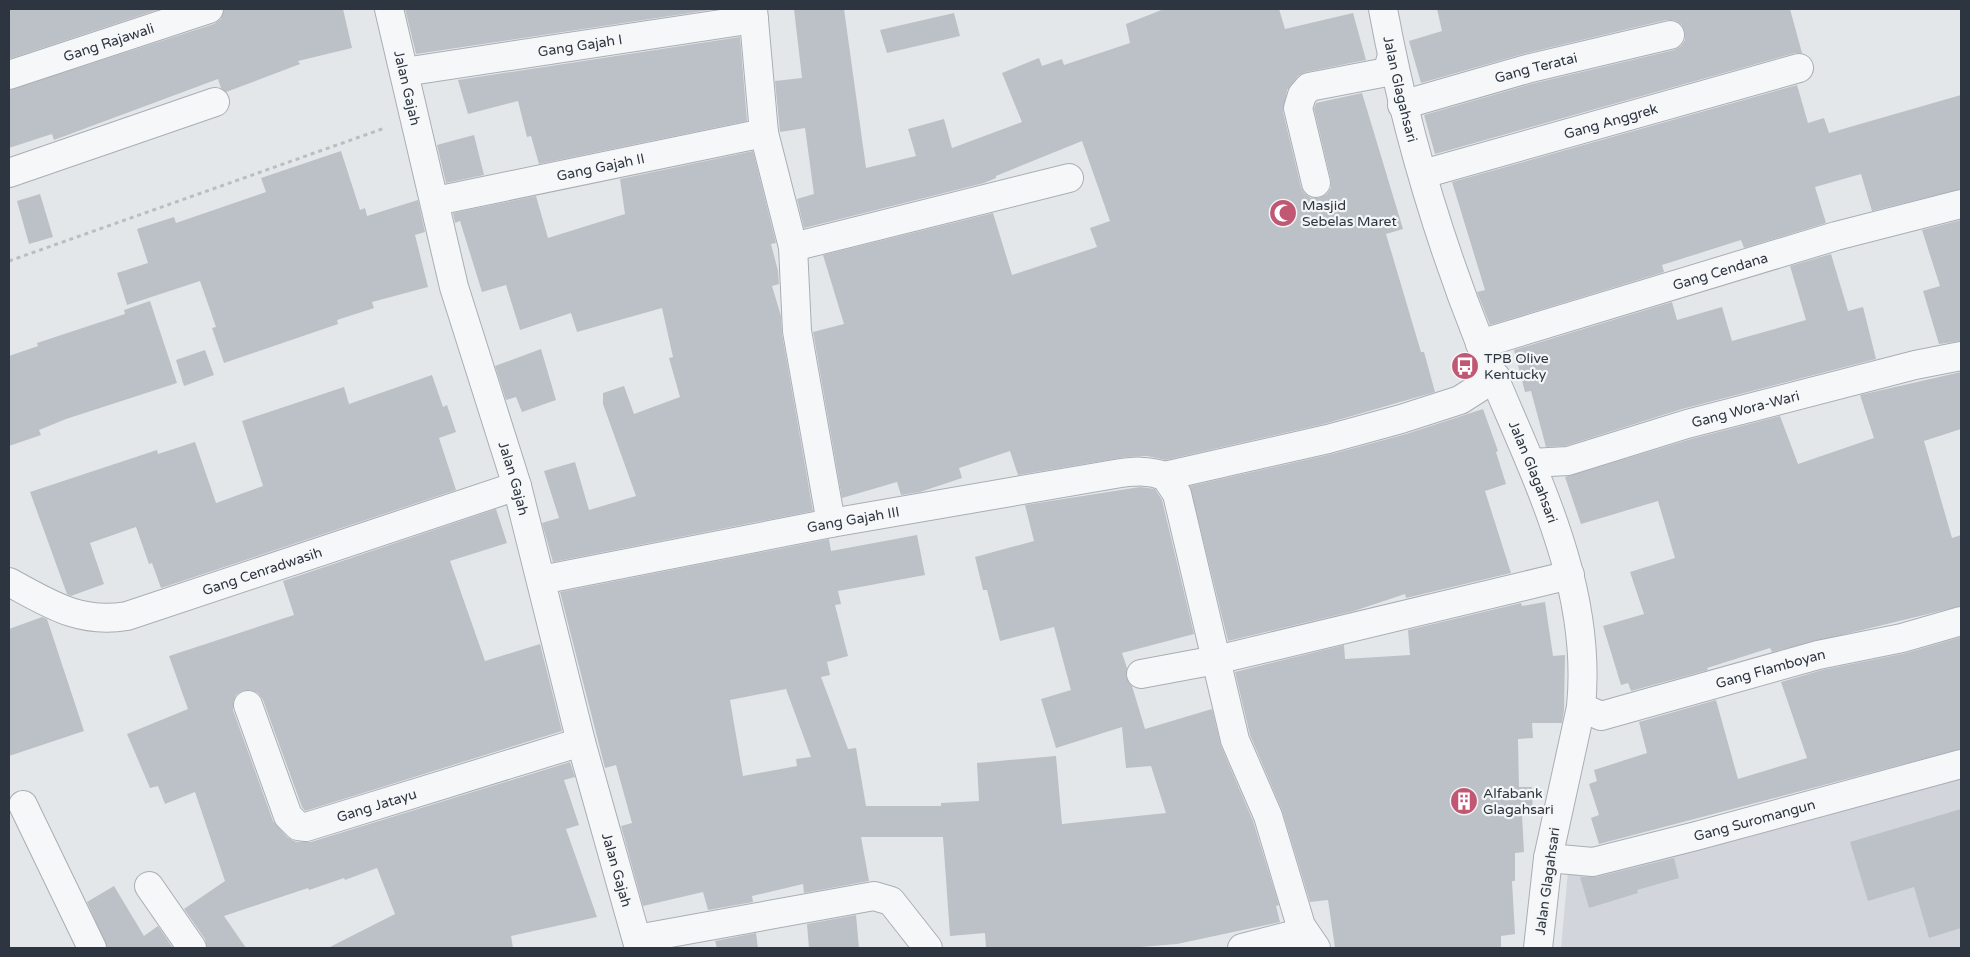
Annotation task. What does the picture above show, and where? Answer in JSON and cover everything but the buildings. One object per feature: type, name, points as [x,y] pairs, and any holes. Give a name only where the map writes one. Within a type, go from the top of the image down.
[{"type":"street","name":"Gang Rajawali","points":[[9,76],[209,9]]},
{"type":"street","name":"Jalan Gajah","points":[[389,9],[413,118],[436,202],[456,295],[517,486],[581,742],[638,944]]},
{"type":"street","name":"Jalan Glagahsari","points":[[1383,9],[1402,105],[1440,235],[1480,344],[1496,377],[1531,463],[1570,575],[1582,642],[1583,686],[1581,707],[1548,858],[1538,948]]},
{"type":"street","name":"Gang Gajah I","points":[[404,72],[754,14]]},
{"type":"street","points":[[754,14],[764,133],[793,247],[797,331],[807,398],[831,523]]},
{"type":"street","name":"Gang Teratai","points":[[1402,105],[1526,70],[1670,35]]},
{"type":"street","points":[[1316,182],[1298,108],[1302,95],[1309,87],[1387,72],[1392,56]]},
{"type":"street","name":"Gang Anggrek","points":[[1423,174],[1799,68]]},
{"type":"street","points":[[9,173],[215,102]]},
{"type":"street","name":"Gang Gajah II","points":[[436,202],[764,133]]},
{"type":"street","points":[[793,247],[1069,178]]},
{"type":"street","name":"Gang Cendana","points":[[1480,344],[1836,236],[1961,204]]},
{"type":"street","name":"Gang Wora-Wari","points":[[1531,463],[1568,461],[1687,424],[1916,365],[1961,356]]},
{"type":"street","points":[[1242,948],[1310,940],[1268,816],[1236,740],[1177,494],[1165,476],[1328,439],[1401,419],[1460,400],[1496,377]]},
{"type":"street","name":"Gang Gajah III","points":[[541,580],[831,523],[1136,470],[1165,476]]},
{"type":"street","name":"Gang Cenradwasih","points":[[9,582],[73,614],[105,620],[126,616],[517,486]]},
{"type":"street","points":[[1141,674],[1216,660],[1570,575]]},
{"type":"street","name":"Gang Flamboyan","points":[[1581,707],[1601,716],[1818,655],[1902,638],[1961,621]]},
{"type":"street","name":"Gang Jatayu","points":[[248,706],[288,816],[298,826],[306,828],[581,742]]},
{"type":"street","name":"Gang Suromangun","points":[[1548,858],[1593,862],[1961,764]]},
{"type":"street","points":[[23,805],[92,948]]},
{"type":"street","points":[[149,886],[192,948]]},
{"type":"street","points":[[638,944],[874,896],[891,901],[928,948]]},
{"type":"path","points":[[9,261],[413,118]]},
{"type":"shaded area","points":[[1961,764],[1961,948],[1561,948],[1568,871]]},
{"type":"place","name":"Masjid Sebelas Maret","points":[[1283,213]]},
{"type":"place","name":"TPB Olive Kentucky","points":[[1465,366]]},
{"type":"place","name":"Alfabank Glagahsari","points":[[1464,801]]}]
